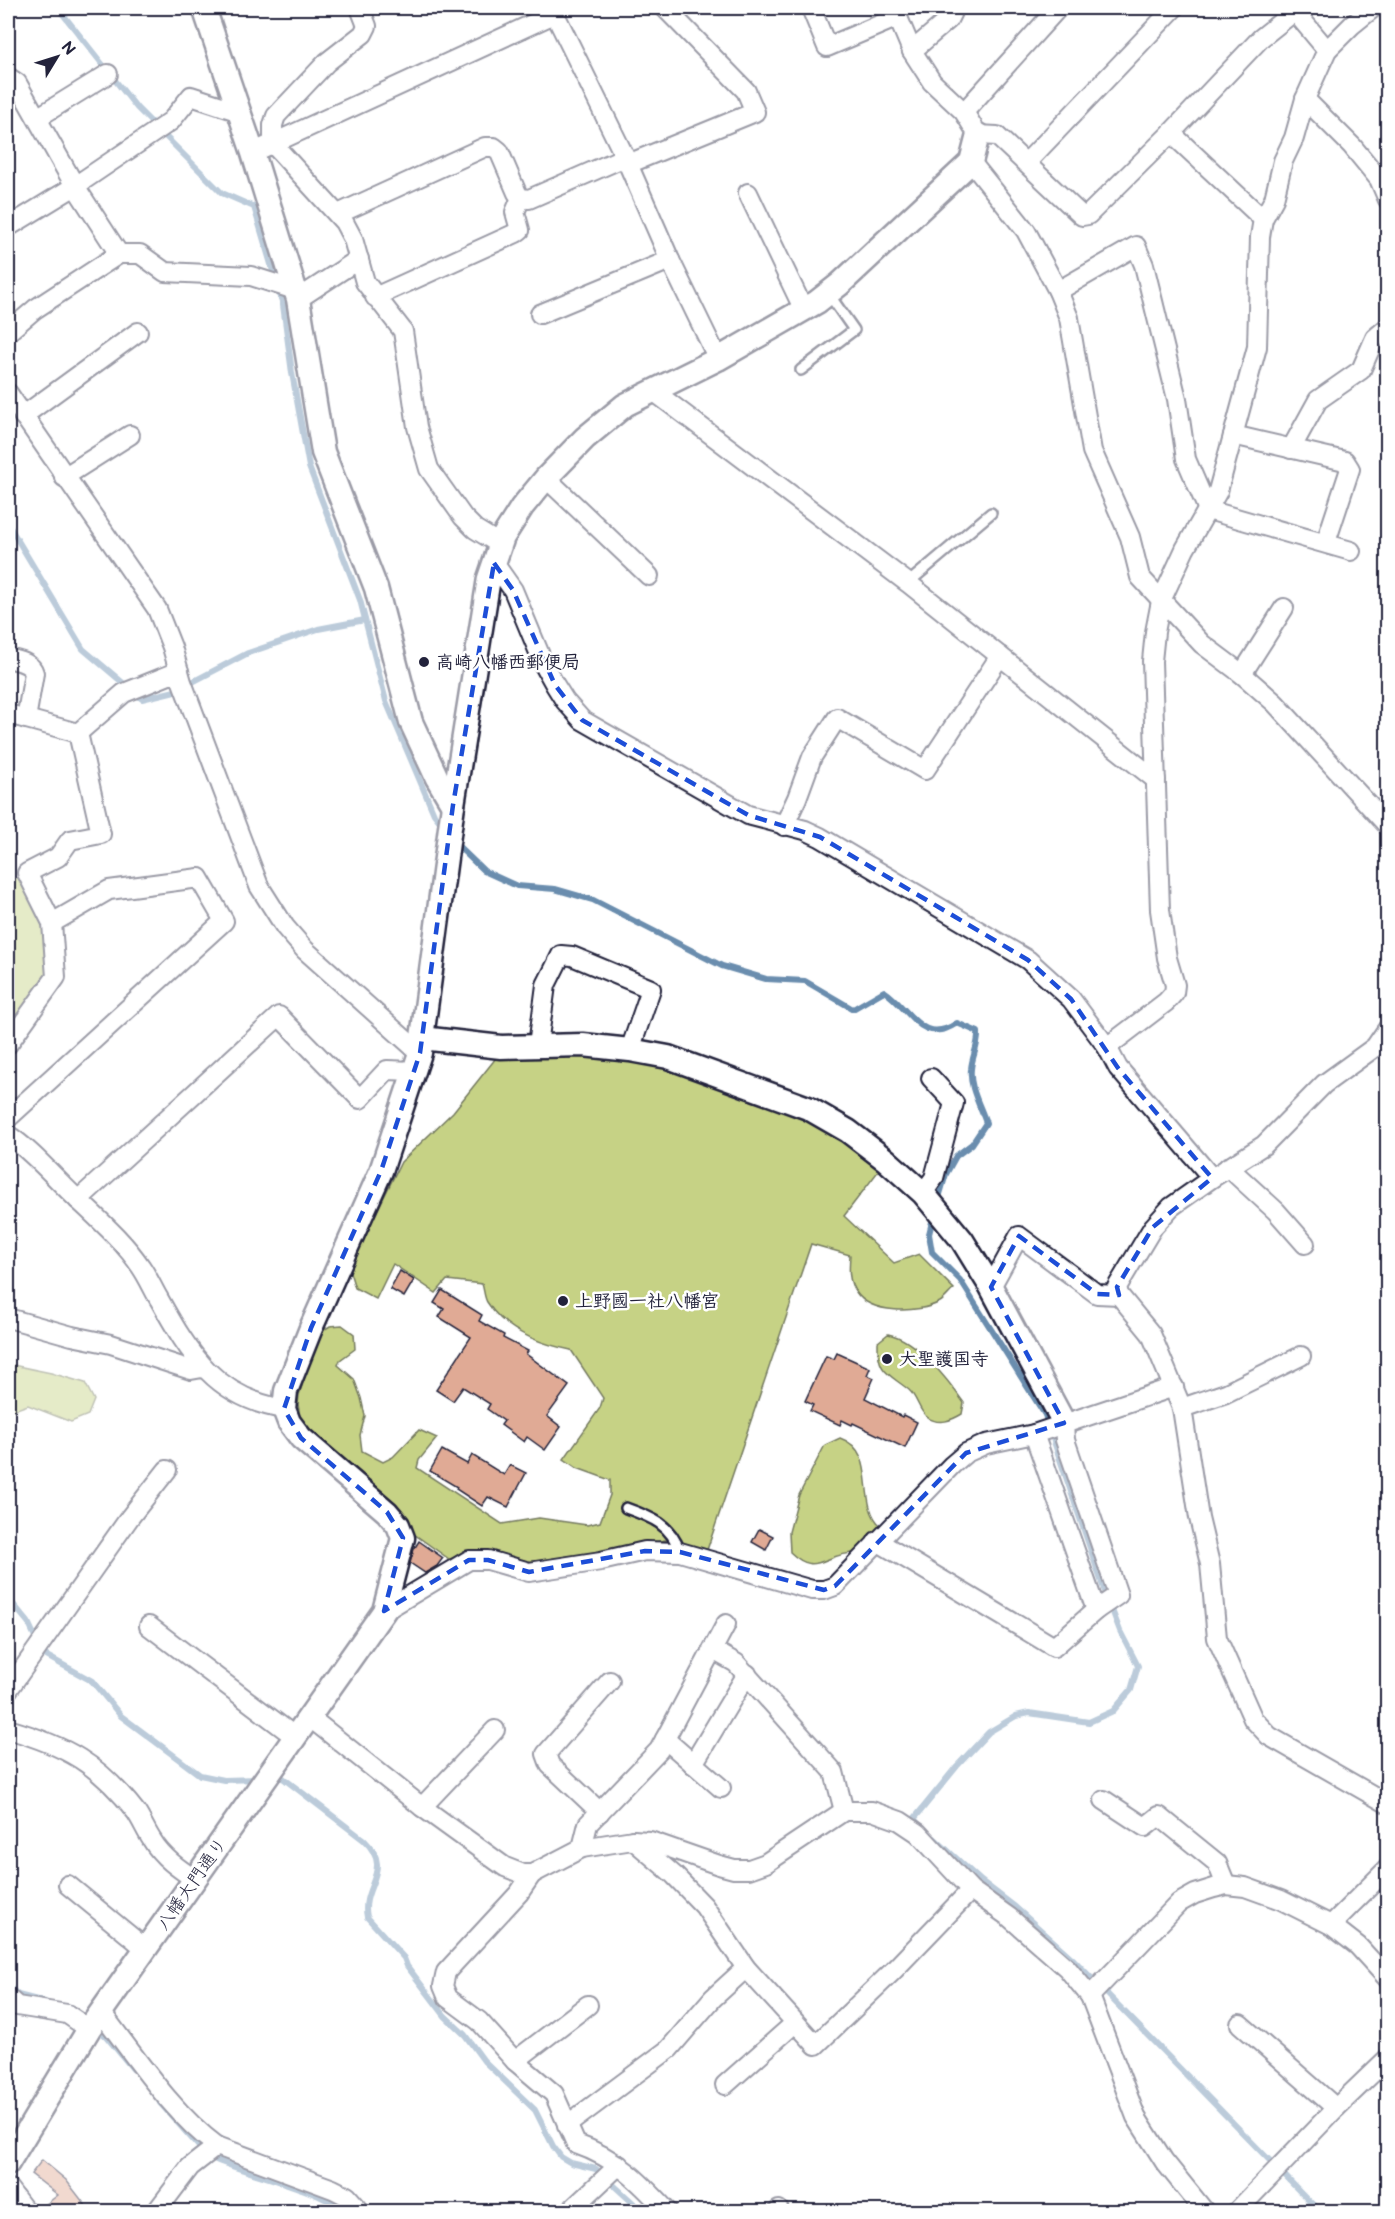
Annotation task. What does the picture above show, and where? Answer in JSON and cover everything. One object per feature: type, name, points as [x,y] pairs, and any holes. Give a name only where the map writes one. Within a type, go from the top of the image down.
[{"type":"street","points":[[204,8],[240,112],[263,148],[338,214],[349,229],[365,282],[403,331],[417,427],[429,469],[451,502],[497,554],[545,667],[565,701],[582,720],[748,814],[784,826],[805,830],[820,837],[1028,960],[1071,999],[1107,1047],[1118,1068],[1212,1178]]},
{"type":"street","points":[[360,8],[368,26],[363,34],[327,62],[276,116],[263,148],[297,294],[323,452],[376,588],[411,722],[437,778],[453,805]]},
{"type":"street","points":[[338,214],[485,147],[494,147],[499,150],[517,194],[529,200],[755,112],[746,91],[666,8]]},
{"type":"street","points":[[384,1611],[403,1538],[398,1525],[387,1512],[301,1437],[284,1409],[286,1391],[311,1328],[381,1172],[419,1054],[453,805],[489,578],[503,537],[522,507],[546,478],[585,438],[625,405],[718,359],[804,310],[828,293],[971,162],[978,135],[964,112],[932,82],[912,51],[896,12],[827,47],[811,8]]},
{"type":"street","points":[[912,51],[948,20],[954,8]]},
{"type":"street","points":[[964,112],[1058,8]]},
{"type":"street","points":[[1026,163],[1174,8]]},
{"type":"street","points":[[1107,1047],[1166,1002],[1174,993],[1175,985],[1167,958],[1160,910],[1152,661],[1161,602],[1185,549],[1218,491],[1257,347],[1260,237],[1263,219],[1274,199],[1283,161],[1294,138],[1305,99],[1327,50],[1373,8]]},
{"type":"street","points":[[978,135],[997,136],[1082,216],[1088,215],[1171,133],[1261,38],[1294,9],[1327,50]]},
{"type":"street","points":[[263,148],[553,11],[718,359]]},
{"type":"street","points":[[37,118],[108,74]]},
{"type":"street","points":[[8,77],[17,82],[75,186],[119,254]]},
{"type":"street","points":[[8,227],[75,186],[171,121],[191,96],[240,112]]},
{"type":"street","points":[[1305,99],[1353,146],[1379,179],[1388,200]]},
{"type":"street","points":[[1171,133],[1263,219]]},
{"type":"street","points":[[971,162],[1026,231],[1058,291],[1069,318],[1092,451],[1130,537],[1140,576],[1161,602],[1202,644],[1242,674],[1275,703],[1388,826]]},
{"type":"street","points":[[748,193],[804,310]]},
{"type":"street","points":[[375,297],[516,233],[520,230],[515,212],[522,198]]},
{"type":"street","points":[[1058,291],[1136,246],[1144,265],[1177,399],[1186,459],[1208,510]]},
{"type":"street","points":[[8,332],[35,309],[119,254],[140,254],[165,272],[251,276],[297,294]]},
{"type":"street","points":[[297,294],[359,259]]},
{"type":"street","points":[[540,314],[670,260]]},
{"type":"street","points":[[1291,448],[1318,400],[1361,370],[1375,338],[1388,327]]},
{"type":"street","points":[[23,416],[138,332]]},
{"type":"street","points":[[652,390],[908,583],[1156,780]]},
{"type":"street","points":[[8,393],[157,609],[255,876],[285,927],[319,964],[419,1054]]},
{"type":"street","points":[[64,477],[130,435]]},
{"type":"street","points":[[1233,435],[1346,461],[1350,469],[1326,542]]},
{"type":"street","points":[[546,478],[649,576]]},
{"type":"street","points":[[1208,510],[1351,550]]},
{"type":"street","points":[[1242,674],[1284,608]]},
{"type":"street","points":[[784,826],[812,758],[837,718],[925,770],[1000,656]]},
{"type":"street","points":[[8,658],[33,668],[26,719]]},
{"type":"street","points":[[78,733],[124,693],[179,671]]},
{"type":"street","points":[[8,714],[78,733]]},
{"type":"street","points":[[8,1044],[56,977],[52,923],[27,873],[58,857],[70,840],[101,834],[78,733]]},
{"type":"street","points":[[8,1118],[224,921],[199,878],[109,890],[52,923]]},
{"type":"street","points":[[538,1045],[546,985],[561,955],[572,956],[651,989],[630,1050]]},
{"type":"street","points":[[78,1200],[279,1016],[360,1098],[387,1070],[419,1054],[501,1047],[583,1045],[668,1057],[808,1108],[848,1131],[886,1160],[923,1193],[962,1240],[991,1287],[1064,1423],[1065,1440],[1118,1595],[1096,1610],[1054,1647],[877,1541]]},
{"type":"street","points":[[1388,1028],[1381,1053],[1324,1084],[1264,1145],[1171,1207],[1153,1227],[1117,1287],[1119,1295],[1151,1334],[1182,1408],[1199,1518],[1210,1564],[1217,1638],[1253,1719],[1269,1736],[1388,1804]]},
{"type":"street","points":[[923,1193],[934,1178],[954,1103],[931,1078]]},
{"type":"street","points":[[8,1135],[28,1151],[120,1241],[142,1267],[171,1322],[202,1368],[237,1394],[262,1406],[284,1409]]},
{"type":"street","points":[[1228,1167],[1276,1211],[1305,1244]]},
{"type":"street","points":[[991,1287],[1019,1236],[1097,1294],[1119,1295]]},
{"type":"street","points":[[8,1318],[111,1344],[191,1370],[202,1368]]},
{"type":"street","points":[[1182,1408],[1227,1394],[1300,1356]]},
{"type":"street","points":[[384,1611],[469,1560],[488,1560],[529,1572],[601,1561],[645,1551],[680,1552],[812,1590],[825,1590],[835,1586],[966,1453],[986,1444],[1034,1434],[1174,1387]]},
{"type":"street","points":[[1034,1434],[1096,1610]]},
{"type":"street","points":[[8,1690],[130,1517],[167,1470]]},
{"type":"street","name":"八幡大門通り","points":[[8,2163],[95,2020],[384,1611]]},
{"type":"street","points":[[582,1848],[588,1824],[659,1750],[726,1624]]},
{"type":"street","points":[[149,1626],[294,1736]]},
{"type":"street","points":[[713,1650],[736,1663],[747,1674],[834,1772],[844,1811]]},
{"type":"street","points":[[693,1764],[747,1674]]},
{"type":"street","points":[[600,1812],[550,1765],[546,1754],[610,1681]]},
{"type":"street","points":[[308,1716],[422,1807],[505,1867],[523,1874],[532,1874],[582,1848],[633,1840],[650,1841],[734,1869],[749,1869],[766,1863],[844,1811],[872,1811],[900,1821],[918,1833],[971,1890],[1009,1917],[1066,1968],[1090,1996],[1136,2117],[1164,2161],[1205,2211]]},
{"type":"street","points":[[422,1807],[495,1730]]},
{"type":"street","points":[[9,1732],[62,1747],[80,1757],[106,1778],[137,1814],[153,1843],[176,1867],[195,1880]]},
{"type":"street","points":[[665,1739],[720,1788]]},
{"type":"street","points":[[1104,1800],[1145,1827],[1159,1816],[1217,1863],[1226,1885]]},
{"type":"street","points":[[633,1840],[674,1875],[704,1906],[746,1968],[816,2045],[892,1972],[971,1890]]},
{"type":"street","points":[[1331,1925],[1388,1868]]},
{"type":"street","points":[[532,1874],[519,1893],[446,1972],[443,1986],[448,1998],[479,2021],[514,2061],[554,2094],[576,2144],[597,2152],[619,2165],[640,2182],[668,2211]]},
{"type":"street","points":[[68,1885],[146,1949]]},
{"type":"street","points":[[1090,1996],[1179,1903],[1195,1894],[1226,1885],[1245,1887],[1281,1900],[1331,1925],[1358,1946],[1388,1979]]},
{"type":"street","points":[[567,2125],[669,2049],[713,1998],[746,1968]]},
{"type":"street","points":[[8,1998],[17,2006],[95,2020],[181,2114],[216,2146],[333,2189],[347,2196],[361,2211]]},
{"type":"street","points":[[514,2061],[588,2005]]},
{"type":"street","points":[[725,2085],[795,2023]]},
{"type":"street","points":[[1240,2024],[1336,2108]]},
{"type":"street","points":[[1236,2211],[1388,2058]]},
{"type":"street","points":[[156,2211],[190,2167],[216,2146]]},
{"type":"street","points":[[569,2211],[619,2165]]},
{"type":"street","points":[[8,2188],[26,2211]]},
{"type":"lane","points":[[801,370],[854,330],[828,293]]},
{"type":"lane","points":[[908,583],[991,513]]},
{"type":"lane","points":[[626,1508],[656,1519],[665,1526],[680,1552]]},
{"type":"highlighted area","points":[[494,563],[513,590],[555,685],[582,720],[748,815],[820,837],[1028,960],[1071,999],[1118,1068],[1212,1178],[1153,1227],[1117,1287],[1119,1295],[1097,1294],[1019,1236],[991,1287],[1064,1423],[966,1453],[835,1586],[824,1590],[680,1552],[645,1551],[529,1572],[488,1560],[469,1560],[384,1611],[403,1538],[387,1512],[301,1438],[284,1409],[311,1328],[381,1171],[420,1053],[453,805]]},
{"type":"green space","points":[[27,873],[52,923],[56,977],[8,1044],[8,882]]},
{"type":"green space","name":"上野國一社八幡宮","points":[[500,1053],[584,1054],[666,1066],[804,1116],[845,1141],[880,1169],[844,1216],[894,1263],[919,1254],[954,1289],[942,1301],[920,1309],[895,1310],[872,1305],[853,1288],[850,1275],[850,1255],[811,1244],[707,1550],[665,1540],[599,1554],[538,1562],[469,1555],[449,1559],[414,1534],[409,1521],[397,1504],[311,1430],[300,1417],[299,1395],[319,1333],[330,1326],[342,1325],[354,1334],[355,1349],[340,1360],[338,1365],[354,1379],[361,1398],[365,1416],[360,1435],[362,1451],[383,1462],[393,1457],[419,1430],[437,1438],[419,1460],[417,1468],[502,1524],[539,1518],[587,1525],[600,1522],[610,1495],[610,1480],[577,1468],[564,1459],[600,1408],[603,1398],[571,1350],[524,1335],[503,1321],[487,1302],[482,1284],[447,1280],[436,1293],[393,1264],[376,1299],[355,1288],[349,1269],[401,1162],[453,1112]]},
{"type":"green space","points":[[888,1334],[899,1337],[930,1362],[964,1403],[962,1414],[941,1422],[932,1420],[924,1414],[912,1393],[885,1371],[879,1360],[878,1342]]},
{"type":"green space","points":[[8,1364],[85,1383],[94,1400],[88,1415],[71,1422],[28,1405],[8,1412]]},
{"type":"green space","points":[[840,1438],[852,1445],[860,1454],[864,1466],[869,1505],[873,1516],[881,1526],[855,1553],[835,1556],[814,1564],[807,1563],[799,1560],[790,1552],[789,1532],[799,1495],[825,1445]]},
{"type":"building","points":[[400,1271],[414,1280],[404,1297],[390,1289]]},
{"type":"building","points":[[442,1290],[482,1315],[479,1321],[504,1335],[503,1338],[528,1351],[526,1354],[569,1386],[547,1416],[561,1427],[545,1450],[527,1437],[524,1442],[501,1425],[504,1421],[487,1409],[490,1404],[463,1387],[453,1401],[436,1390],[471,1337],[439,1317],[444,1309],[434,1303]]},
{"type":"building","points":[[837,1353],[870,1368],[867,1375],[874,1378],[865,1398],[917,1422],[905,1448],[853,1423],[852,1425],[842,1420],[840,1425],[810,1411],[813,1405],[805,1401],[826,1356],[834,1359]]},
{"type":"building","points":[[442,1450],[467,1464],[472,1455],[504,1475],[510,1465],[526,1473],[508,1507],[488,1497],[482,1506],[456,1489],[457,1487],[430,1471]]},
{"type":"building","points":[[759,1529],[773,1536],[766,1550],[752,1542]]},
{"type":"building","points":[[419,1541],[443,1558],[437,1566],[425,1573],[410,1563]]},
{"type":"building","points":[[42,2160],[66,2180],[90,2211],[37,2211],[58,2195],[31,2174]]},
{"type":"waterway","points":[[58,8],[137,108],[222,193],[254,207],[283,305],[292,373],[309,467],[360,600],[386,701],[434,814],[444,827]]},
{"type":"waterway","points":[[8,524],[83,649],[142,699],[175,691],[248,653],[318,629],[365,620]]},
{"type":"waterway","points":[[455,843],[484,871],[517,886],[555,889],[593,900],[722,966],[766,979],[805,981],[853,1009],[884,991],[925,1028],[934,1031],[957,1023],[978,1032],[971,1076],[973,1089],[986,1123],[972,1144],[956,1156],[946,1174],[938,1201]]},
{"type":"waterway","points":[[920,1825],[914,1819],[957,1766],[989,1732],[1016,1716],[1029,1713],[1089,1722],[1113,1711],[1131,1690],[1138,1666],[1120,1631],[1104,1589],[1045,1415],[960,1280],[932,1252],[929,1234],[934,1214]]},
{"type":"waterway","points":[[8,1598],[28,1622],[43,1654],[92,1681],[121,1716],[200,1775],[224,1780],[258,1779]]},
{"type":"waterway","points":[[272,1778],[283,1778],[364,1840],[377,1860],[377,1869],[366,1906],[367,1917],[404,1958],[407,1966],[445,2016],[465,2035],[484,2061],[535,2110],[561,2157],[571,2163],[596,2169],[643,2212]]},
{"type":"waterway","points":[[934,1838],[1074,1960],[1320,2212]]},
{"type":"waterway","points":[[8,1986],[18,1995],[45,2002]]},
{"type":"waterway","points":[[95,2028],[106,2036],[133,2069]]},
{"type":"waterway","points":[[160,2103],[201,2149]]},
{"type":"waterway","points":[[216,2160],[301,2189],[333,2203],[345,2212]]},
{"type":"place","name":"高崎八幡西郵便局","points":[[424,662]]},
{"type":"place","name":"上野國一社八幡宮","points":[[563,1301]]},
{"type":"place","name":"大聖護国寺","points":[[887,1359]]}]
